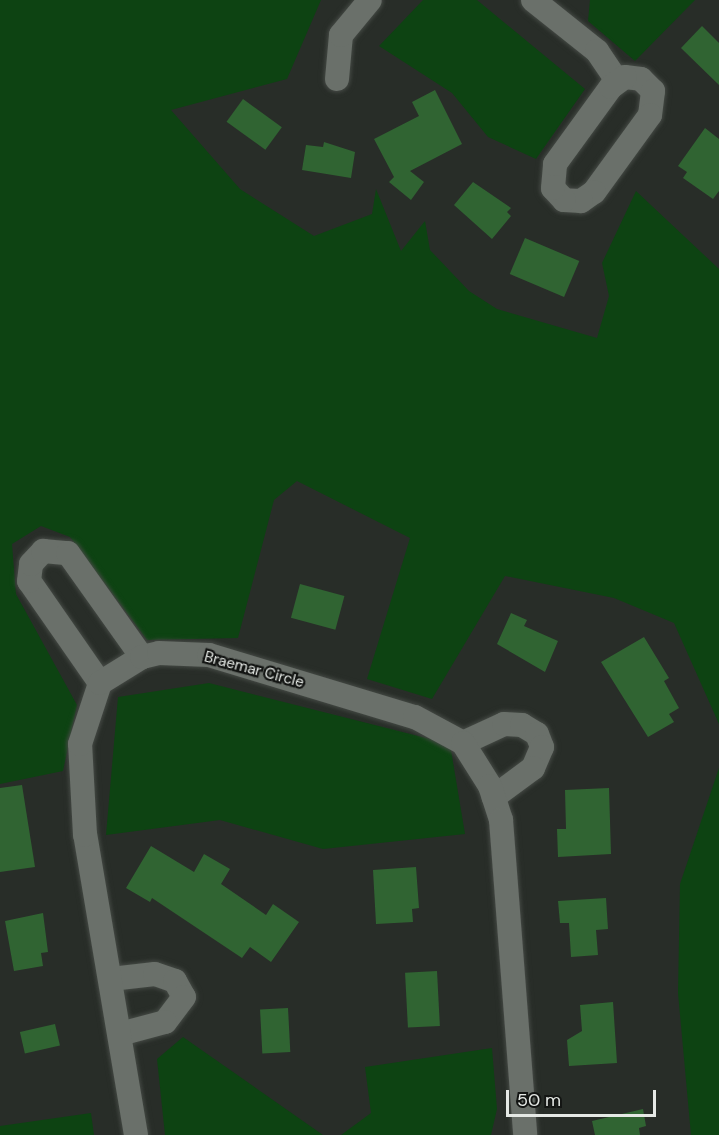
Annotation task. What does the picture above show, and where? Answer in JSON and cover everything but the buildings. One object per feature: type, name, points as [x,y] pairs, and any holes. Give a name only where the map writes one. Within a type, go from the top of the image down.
[{"type":"street","points":[[337,79],[341,35],[369,0]]},
{"type":"street","points":[[533,0],[597,51],[617,81]]},
{"type":"street","points":[[641,79],[653,91],[654,108],[594,192],[581,201],[564,200],[553,188],[552,172],[617,81],[641,79]]},
{"type":"street","points":[[100,683],[29,581],[31,564],[43,551],[68,553],[142,657],[100,683],[80,744],[85,835],[136,1135]]},
{"type":"street","name":"Braemar Circle","points":[[142,657],[208,655],[415,717],[463,743]]},
{"type":"street","points":[[494,796],[533,768],[542,747],[537,734],[522,725],[504,724],[463,743],[494,796],[501,820],[525,1135]]},
{"type":"street","points":[[111,979],[155,974],[176,981],[184,997],[179,1010],[165,1022],[120,1034]]},
{"type":"green space","points":[[0,0],[321,0],[287,79],[171,110],[240,189],[314,236],[372,214],[376,189],[401,251],[425,221],[430,250],[469,291],[497,309],[597,338],[609,296],[602,263],[636,191],[719,269],[719,724],[674,623],[614,598],[505,576],[432,699],[367,679],[410,538],[297,481],[274,500],[238,638],[147,640],[70,537],[41,526],[12,544],[16,594],[77,705],[63,771],[0,784]]},
{"type":"green space","points":[[423,0],[477,0],[585,89],[536,159],[488,137],[452,93],[379,46]]},
{"type":"green space","points":[[590,0],[695,0],[635,61],[588,21]]},
{"type":"green space","points":[[209,683],[450,744],[465,834],[323,849],[220,820],[106,835],[118,697]]},
{"type":"green space","points":[[719,768],[719,1135],[691,1135],[678,993],[680,884]]},
{"type":"green space","points":[[183,1037],[323,1135],[165,1135],[157,1059]]},
{"type":"green space","points":[[492,1048],[497,1109],[491,1135],[341,1135],[371,1113],[365,1067]]},
{"type":"green space","points":[[91,1113],[94,1135],[0,1135],[0,1126]]}]
